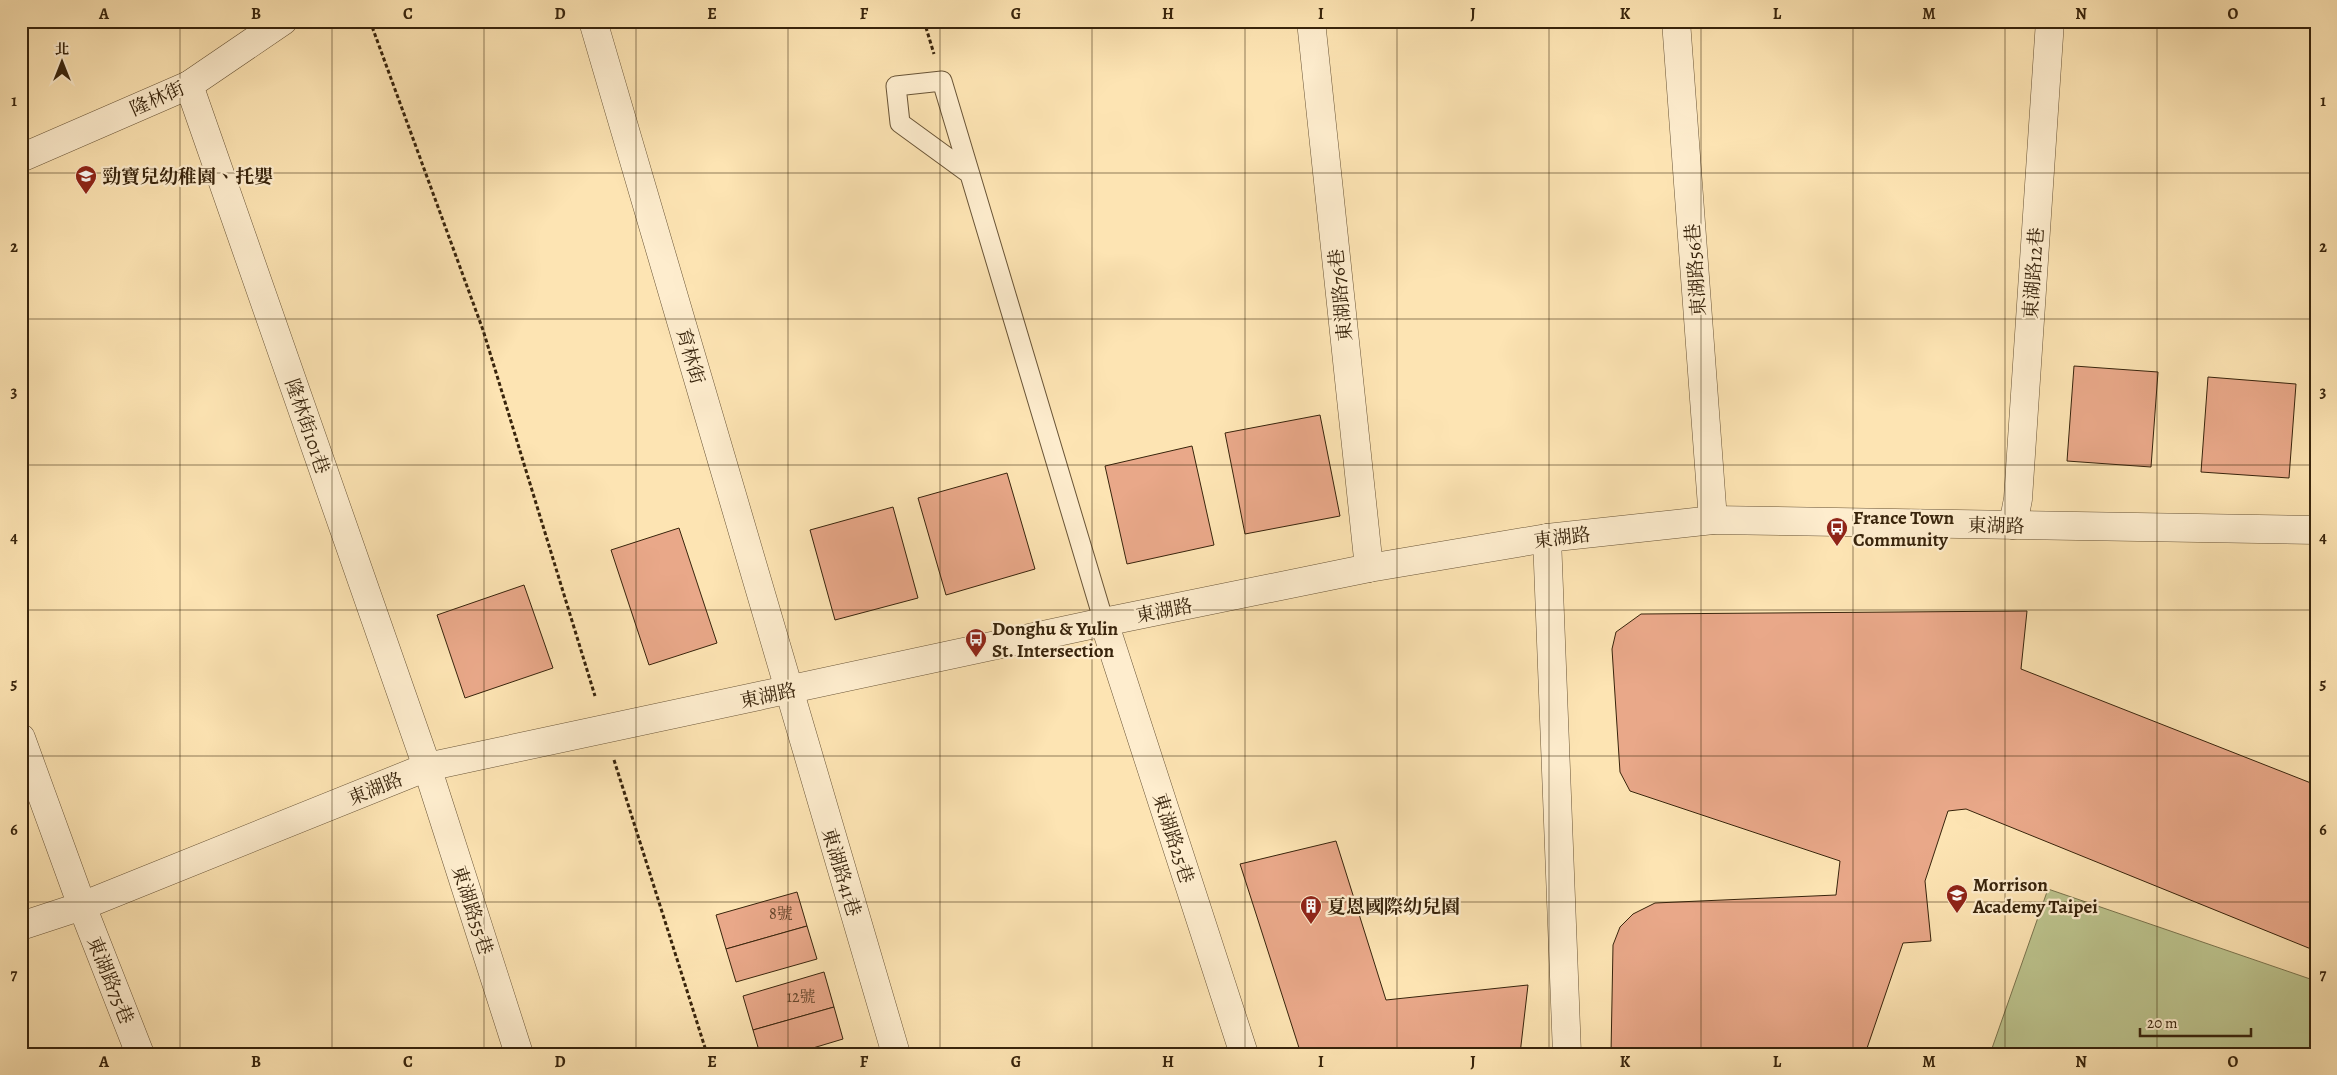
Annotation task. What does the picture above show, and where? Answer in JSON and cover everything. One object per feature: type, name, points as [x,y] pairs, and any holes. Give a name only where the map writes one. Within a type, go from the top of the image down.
[{"type":"street","name":"隆林街","points":[[21,158],[189,85],[283,21]]},
{"type":"street","name":"育林街","points":[[593,21],[788,691]]},
{"type":"street","name":"東湖路76巷","points":[[1310,21],[1369,568]]},
{"type":"street","name":"東湖路56巷","points":[[1676,21],[1713,520]]},
{"type":"street","name":"東湖路12巷","points":[[2013,525],[2018,499],[2050,21]]},
{"type":"street","name":"隆林街101巷","points":[[189,85],[427,767]]},
{"type":"street","name":"東湖路","points":[[21,926],[82,906],[427,767],[1104,622],[1369,568],[1547,538],[1713,520],[2316,530]]},
{"type":"street","points":[[1547,538],[1567,1054]]},
{"type":"street","name":"東湖路25巷","points":[[1104,622],[1244,1054]]},
{"type":"street","name":"東湖路41巷","points":[[788,691],[896,1054]]},
{"type":"street","name":"東湖路75巷","points":[[21,738],[82,906],[140,1054]]},
{"type":"street","name":"東湖路55巷","points":[[427,767],[519,1054]]},
{"type":"lane","points":[[970,174],[900,123],[896,86],[942,81],[970,174],[1104,622]]},
{"type":"path","points":[[370,21],[483,330],[706,1054]]},
{"type":"green space","points":[[2048,889],[2316,981],[2316,1054],[1990,1054]]},
{"type":"building","points":[[2074,366],[2158,372],[2151,467],[2067,461]]},
{"type":"building","points":[[2208,377],[2296,384],[2289,478],[2201,472]]},
{"type":"building","points":[[1320,415],[1340,516],[1245,534],[1225,433]]},
{"type":"building","points":[[1192,446],[1214,545],[1127,564],[1105,466]]},
{"type":"building","points":[[1007,473],[1035,569],[946,595],[918,498]]},
{"type":"building","points":[[893,507],[918,598],[835,620],[810,530]]},
{"type":"building","points":[[679,528],[717,643],[649,665],[611,550]]},
{"type":"building","points":[[524,585],[553,668],[465,698],[437,615]]},
{"type":"building","points":[[2027,611],[2021,669],[2316,785],[2316,951],[1966,809],[1948,811],[1925,881],[1931,941],[1903,943],[1865,1054],[1611,1054],[1613,945],[1620,927],[1633,914],[1655,903],[1836,895],[1840,861],[1630,791],[1620,772],[1612,649],[1616,632],[1641,614]]},
{"type":"building","name":"夏恩國際幼兒園","points":[[1336,841],[1386,1000],[1528,985],[1520,1054],[1301,1054],[1240,864]]},
{"type":"building","points":[[797,892],[807,926],[726,949],[716,915]]},
{"type":"building","points":[[807,926],[817,959],[736,982],[726,949]]},
{"type":"building","points":[[824,972],[834,1007],[753,1030],[743,996]]},
{"type":"building","points":[[834,1007],[843,1039],[793,1054],[760,1054],[753,1030]]},
{"type":"place","name":"勁寶兒幼稚園、托嬰","points":[[86,195]]},
{"type":"place","name":"France Town Community","points":[[1837,547]]},
{"type":"place","name":"Donghu & Yulin St. Intersection","points":[[976,658]]},
{"type":"place","name":"Morrison Academy Taipei","points":[[1957,914]]},
{"type":"place","name":"夏恩國際幼兒園","points":[[1311,925]]}]
